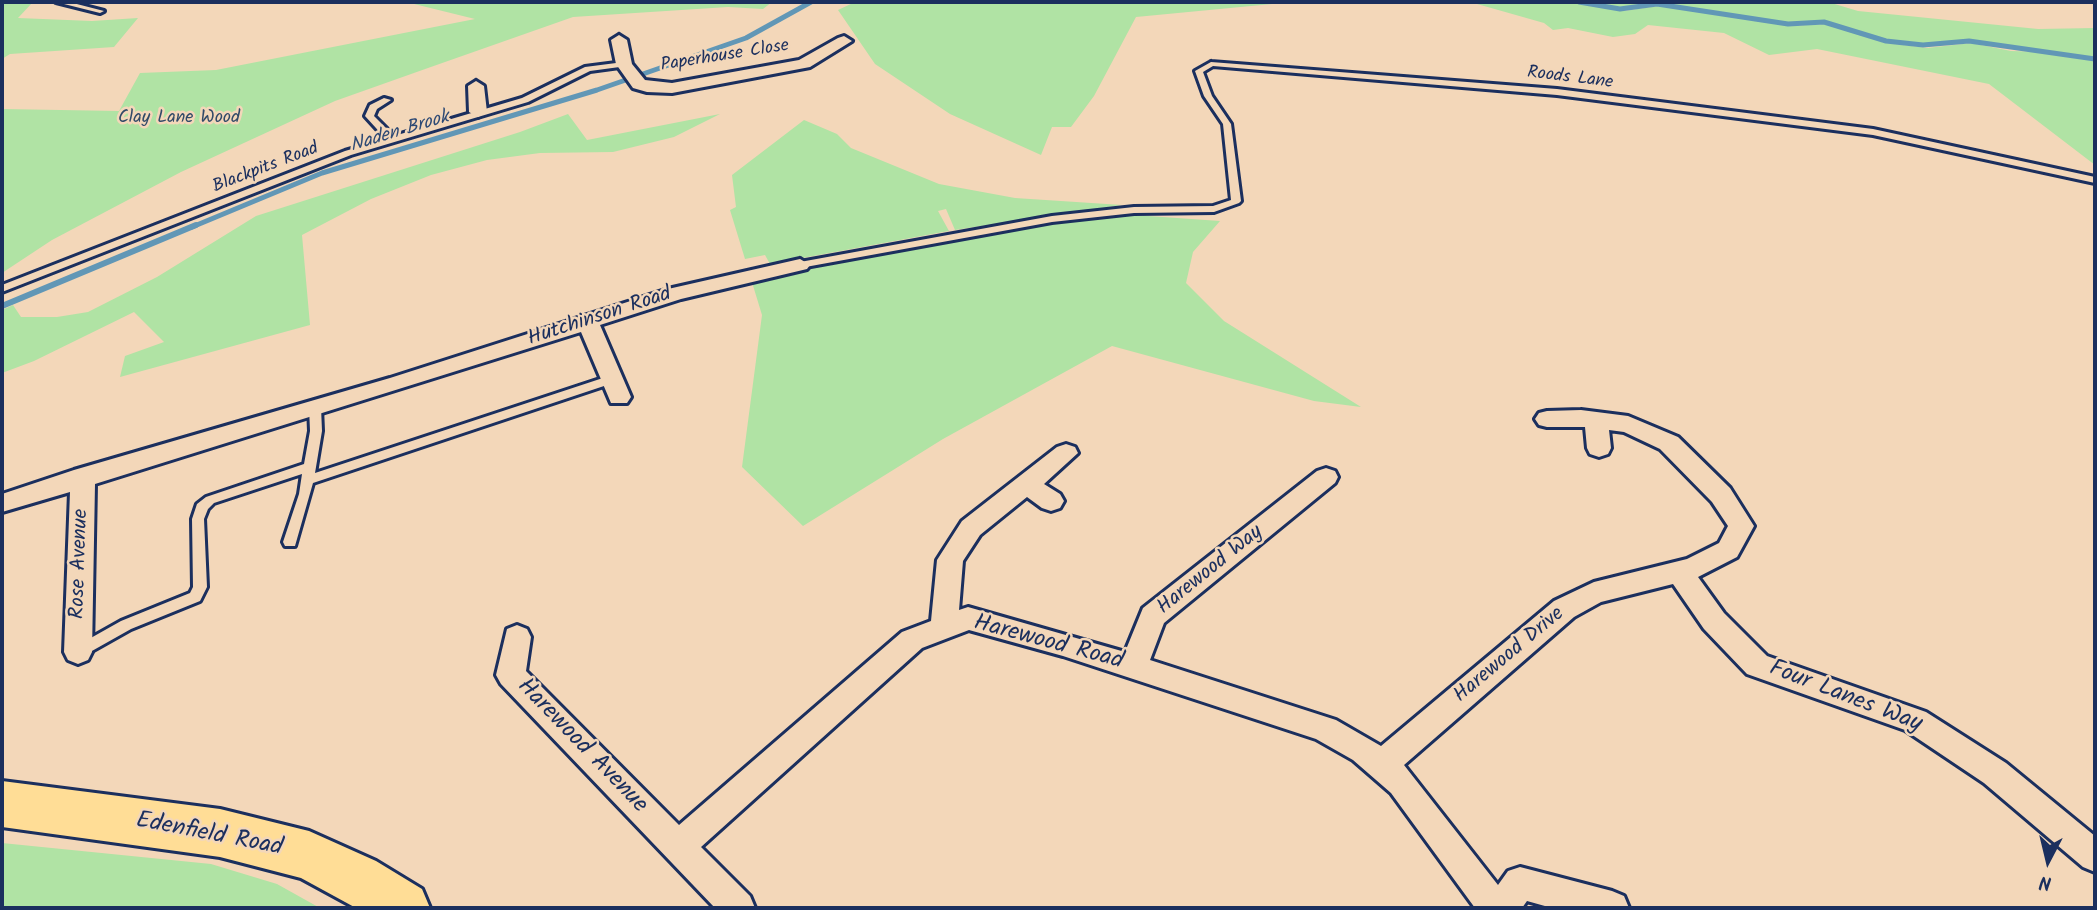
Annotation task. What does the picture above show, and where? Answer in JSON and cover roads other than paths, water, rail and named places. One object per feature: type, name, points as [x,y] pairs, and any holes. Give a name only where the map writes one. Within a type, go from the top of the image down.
[{"type":"main road","name":"Edenfield Road","points":[[2,804],[219,832],[264,843],[309,856],[358,879],[403,908]]},
{"type":"street","points":[[620,40],[635,78]]},
{"type":"street","name":"Paperhouse Close","points":[[635,78],[672,88],[804,64],[844,41]]},
{"type":"street","points":[[476,86],[478,112]]},
{"type":"street","name":"Hutchinson Road","points":[[2,503],[675,294],[800,265]]},
{"type":"street","points":[[588,321],[615,388]]},
{"type":"street","name":"Harewood Drive","points":[[1381,765],[1564,609],[1594,593],[1694,568],[1728,550],[1741,526],[1721,495],[1669,443],[1628,424],[1596,419],[1547,419]]},
{"type":"street","points":[[1596,419],[1599,448]]},
{"type":"street","points":[[944,627],[950,560],[971,528],[1066,453]]},
{"type":"street","name":"Rose Avenue","points":[[78,652],[83,476]]},
{"type":"street","points":[[1026,484],[1051,502]]},
{"type":"street","name":"Harewood Way","points":[[1133,667],[1153,616],[1321,490]]},
{"type":"street","name":"Four Lanes Way","points":[[1680,572],[1714,621],[1757,665],[1914,721],[1996,773],[2095,856]]},
{"type":"street","name":"Harewood Road","points":[[678,847],[912,640],[968,618],[1133,667],[1325,729],[1364,750],[1402,783],[1495,908]]},
{"type":"street","name":"Harewood Avenue","points":[[517,636],[511,675],[678,847]]},
{"type":"street","points":[[678,847],[738,908]]},
{"type":"street","points":[[1502,908],[1520,883],[1612,908]]},
{"type":"lane","points":[[60,2],[100,11]]},
{"type":"lane","name":"Roods Lane","points":[[1214,209],[1236,201],[1227,124],[1208,96],[1199,71],[1211,64],[1558,92],[1873,132],[2095,180]]},
{"type":"lane","name":"Blackpits Road","points":[[2,289],[348,153],[546,92],[588,69],[635,78]]},
{"type":"lane","points":[[387,100],[373,107],[369,116],[392,140]]},
{"type":"lane","name":"Hutchinson Road","points":[[800,265],[1052,219],[1133,210],[1214,209]]},
{"type":"lane","points":[[78,652],[126,625],[195,597],[200,587],[198,519],[202,507],[210,500],[615,388]]},
{"type":"lane","points":[[290,542],[316,431],[315,407]]},
{"type":"waterway","name":"Naden Brook","points":[[192,227],[322,173],[597,90],[746,38],[811,2]]},
{"type":"waterway","points":[[1579,2],[1620,9],[1657,4],[1788,24],[1824,22],[1886,41],[1923,45],[1969,41],[2095,59]]},
{"type":"waterway","name":"Naden Brook","points":[[2,306],[196,225]]},
{"type":"park label","name":"Clay Lane Wood","points":[[179,119]]}]
